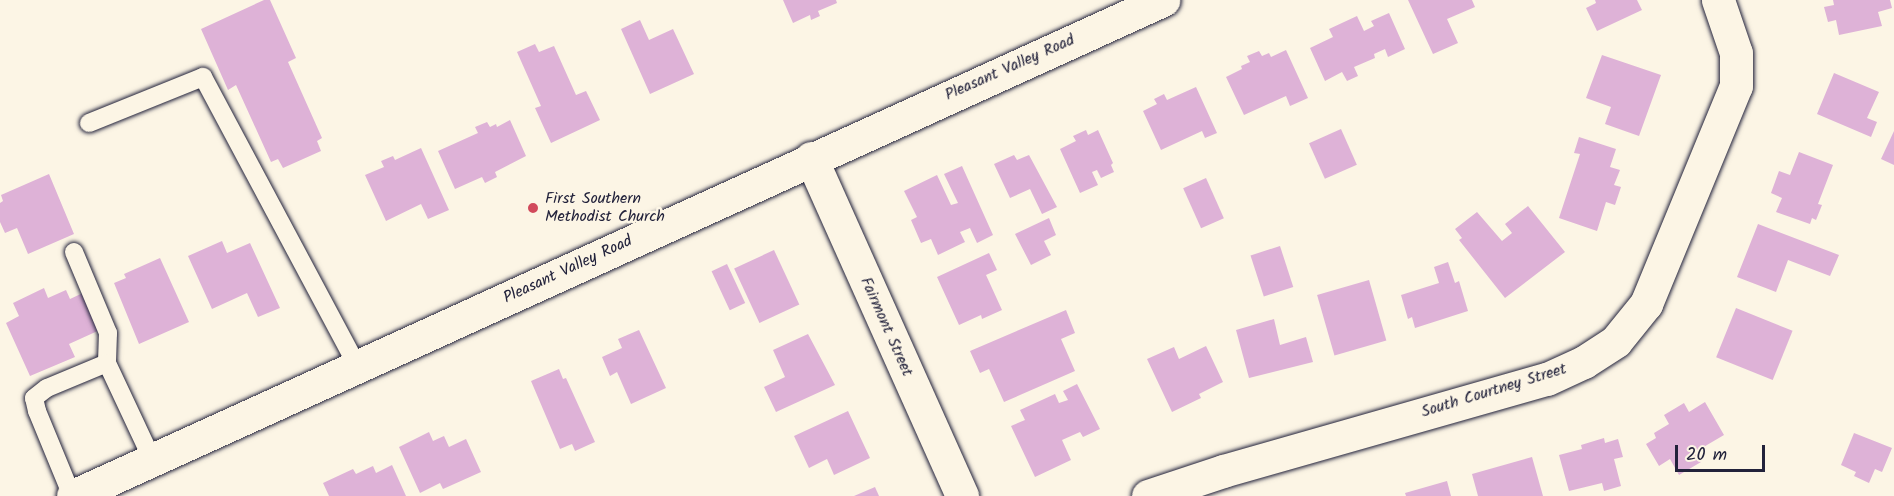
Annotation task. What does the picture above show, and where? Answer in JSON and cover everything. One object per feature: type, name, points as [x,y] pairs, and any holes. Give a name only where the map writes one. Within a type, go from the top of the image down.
[{"type":"street","name":"Pleasant Valley Road","points":[[72,496],[811,158],[1163,0]]},
{"type":"street","name":"South Courtney Street","points":[[1148,496],[1223,471],[1547,379],[1584,362],[1616,341],[1646,304],[1737,86],[1736,53],[1718,0]]},
{"type":"street","name":"Fairmont Street","points":[[811,158],[962,496]]},
{"type":"lane","points":[[88,123],[203,77],[357,366]]},
{"type":"lane","points":[[74,252],[108,333],[107,363],[152,459]]},
{"type":"lane","points":[[72,496],[34,398],[47,387],[107,363]]},
{"type":"building","points":[[264,0],[270,0],[296,58],[288,62],[322,138],[317,141],[321,151],[283,168],[278,159],[271,162],[236,85],[228,90],[201,29]]},
{"type":"building","points":[[783,0],[836,0],[837,3],[818,11],[820,16],[811,20],[810,15],[793,23]]},
{"type":"building","points":[[1408,0],[1472,0],[1475,7],[1447,19],[1458,43],[1433,54]]},
{"type":"building","points":[[1595,0],[1637,0],[1642,10],[1597,31],[1586,8],[1596,3]]},
{"type":"building","points":[[1833,0],[1890,0],[1892,8],[1878,12],[1882,26],[1839,35],[1836,20],[1828,22],[1824,7],[1834,5]]},
{"type":"building","points":[[1389,13],[1405,49],[1388,57],[1385,49],[1374,54],[1375,58],[1354,67],[1358,76],[1347,81],[1342,72],[1325,81],[1310,48],[1333,37],[1329,29],[1357,16],[1364,31],[1374,26],[1371,21]]},
{"type":"building","points":[[640,20],[649,40],[673,29],[694,74],[650,94],[621,29]]},
{"type":"building","points":[[535,44],[539,52],[554,46],[576,95],[586,91],[600,120],[551,143],[535,108],[541,106],[517,52]]},
{"type":"building","points":[[1286,50],[1308,98],[1290,106],[1286,96],[1244,115],[1226,77],[1250,62],[1247,56],[1259,51],[1262,56],[1269,53],[1271,57]]},
{"type":"building","points":[[1602,55],[1661,75],[1639,136],[1605,124],[1611,107],[1586,98]]},
{"type":"building","points":[[1834,73],[1879,92],[1867,118],[1877,122],[1871,137],[1817,114]]},
{"type":"building","points":[[1196,87],[1217,133],[1205,138],[1202,131],[1161,150],[1143,111],[1157,104],[1154,99],[1164,94],[1167,100]]},
{"type":"building","points":[[510,120],[526,156],[495,172],[497,177],[485,183],[482,177],[455,189],[438,151],[478,133],[475,127],[487,122],[490,127],[496,124],[497,127]]},
{"type":"building","points":[[1341,129],[1357,165],[1325,179],[1309,143]]},
{"type":"building","points":[[1086,130],[1088,135],[1098,130],[1113,163],[1111,165],[1114,172],[1101,178],[1097,170],[1092,172],[1098,185],[1080,193],[1060,149],[1076,141],[1073,136]]},
{"type":"building","points":[[1894,131],[1894,165],[1881,159]]},
{"type":"building","points":[[1579,137],[1616,149],[1610,167],[1620,170],[1614,185],[1621,187],[1615,205],[1606,202],[1597,231],[1559,218],[1580,154],[1574,153]]},
{"type":"building","points":[[421,148],[449,210],[428,219],[421,204],[386,221],[365,175],[384,167],[381,161],[393,156],[395,160]]},
{"type":"building","points":[[1799,152],[1833,165],[1818,204],[1822,205],[1816,220],[1812,218],[1810,224],[1776,212],[1782,198],[1771,193],[1779,171],[1790,175]]},
{"type":"building","points":[[1014,155],[1017,160],[1029,155],[1057,207],[1042,214],[1030,189],[1010,198],[994,164]]},
{"type":"building","points":[[962,166],[993,235],[977,243],[970,228],[960,232],[965,242],[938,255],[931,239],[921,243],[911,220],[917,217],[904,191],[937,175],[951,205],[958,203],[944,174]]},
{"type":"building","points":[[49,174],[74,234],[28,254],[17,228],[5,233],[0,222],[0,203],[3,201],[1,195]]},
{"type":"building","points":[[1206,178],[1224,218],[1201,228],[1183,188]]},
{"type":"building","points":[[1528,206],[1565,252],[1505,298],[1459,240],[1462,238],[1455,229],[1477,212],[1502,241],[1512,233],[1505,224]]},
{"type":"building","points":[[1049,218],[1056,235],[1044,241],[1051,255],[1031,265],[1015,234]]},
{"type":"building","points":[[1758,224],[1839,255],[1830,276],[1788,260],[1776,292],[1737,277]]},
{"type":"building","points":[[222,241],[227,253],[250,243],[280,308],[258,317],[247,293],[212,309],[188,256]]},
{"type":"building","points":[[1280,246],[1293,287],[1264,296],[1251,256]]},
{"type":"building","points":[[774,250],[799,304],[759,323],[734,269]]},
{"type":"building","points":[[989,253],[997,270],[986,275],[1002,310],[982,319],[981,315],[959,325],[937,277]]},
{"type":"building","points":[[160,258],[189,322],[139,344],[114,283],[126,278],[124,274]]},
{"type":"building","points":[[1448,262],[1455,283],[1459,281],[1468,311],[1415,328],[1412,317],[1408,319],[1401,295],[1439,283],[1434,267]]},
{"type":"building","points":[[727,264],[745,303],[730,310],[712,271]]},
{"type":"building","points":[[1369,280],[1386,341],[1334,355],[1317,295]]},
{"type":"building","points":[[44,288],[48,298],[66,290],[70,299],[85,292],[102,329],[69,344],[75,357],[30,376],[6,323],[19,316],[13,303]]},
{"type":"building","points":[[1736,308],[1793,331],[1773,380],[1716,357]]},
{"type":"building","points":[[1066,310],[1075,333],[1061,339],[1075,371],[1004,402],[989,369],[980,373],[970,351]]},
{"type":"building","points":[[1274,319],[1280,345],[1306,337],[1313,362],[1249,378],[1236,330]]},
{"type":"building","points":[[639,330],[666,388],[631,404],[617,372],[610,376],[602,357],[622,348],[618,339]]},
{"type":"building","points":[[808,334],[835,385],[776,412],[764,387],[785,377],[773,350]]},
{"type":"building","points":[[1206,346],[1223,382],[1199,394],[1201,398],[1172,412],[1147,359],[1174,347],[1179,359]]},
{"type":"building","points":[[559,369],[563,379],[566,378],[595,442],[575,451],[572,444],[560,449],[531,381]]},
{"type":"building","points":[[1077,384],[1100,429],[1083,437],[1080,432],[1062,440],[1071,460],[1035,477],[1011,426],[1025,420],[1020,410],[1055,394],[1059,403],[1068,400],[1063,391]]},
{"type":"building","points":[[1705,402],[1724,435],[1695,452],[1701,462],[1679,475],[1670,459],[1659,466],[1646,444],[1656,438],[1654,433],[1669,424],[1664,415],[1684,403],[1689,412]]},
{"type":"building","points":[[848,411],[870,458],[834,475],[827,459],[809,468],[794,436]]},
{"type":"building","points":[[429,432],[433,441],[444,436],[449,447],[466,439],[481,472],[443,489],[440,483],[420,493],[399,447]]},
{"type":"building","points":[[1854,433],[1892,448],[1882,472],[1875,469],[1869,483],[1854,476],[1856,472],[1841,465]]},
{"type":"building","points":[[1604,438],[1605,443],[1618,439],[1623,457],[1614,459],[1621,486],[1604,491],[1602,483],[1569,491],[1559,455],[1582,449],[1581,445]]},
{"type":"building","points":[[1532,457],[1543,496],[1478,496],[1472,474]]},
{"type":"building","points":[[392,465],[406,496],[329,496],[323,483],[353,469],[356,474],[373,466],[376,473]]},
{"type":"building","points":[[1447,481],[1451,496],[1406,496],[1405,493]]},
{"type":"building","points":[[875,487],[879,496],[854,496]]},
{"type":"place","name":"First Southern Methodist Church","points":[[533,208]]}]
